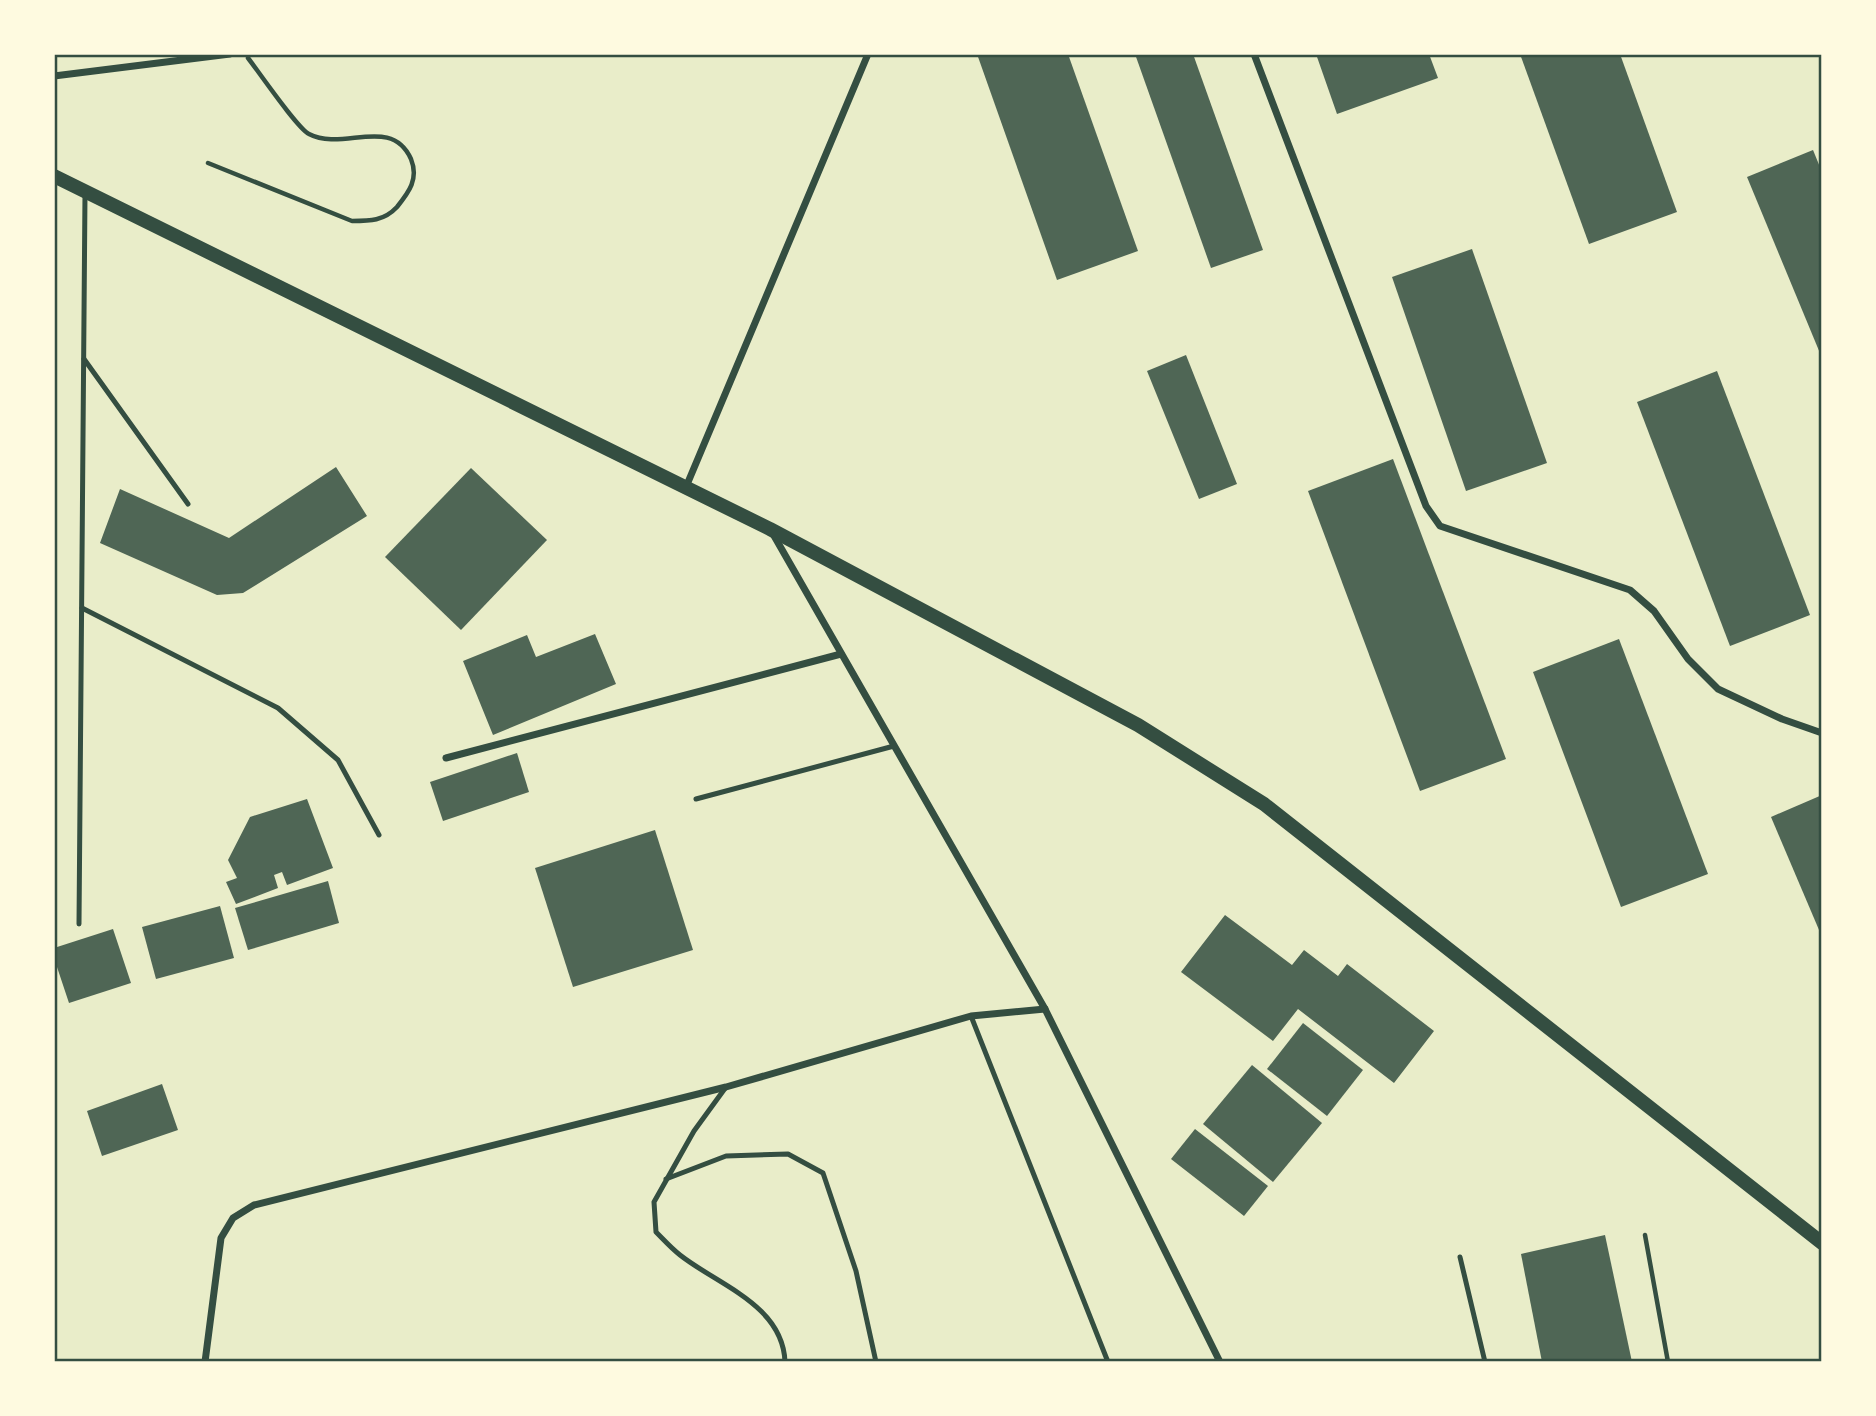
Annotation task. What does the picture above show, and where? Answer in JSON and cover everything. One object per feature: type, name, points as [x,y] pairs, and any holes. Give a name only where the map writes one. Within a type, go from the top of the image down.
[{"type":"main road","points":[[54,176],[770,529],[1138,725],[1264,804],[1822,1243]]},
{"type":"street","points":[[54,76],[230,54]]},
{"type":"street","points":[[686,488],[868,54]]},
{"type":"street","points":[[1254,54],[1426,506],[1440,526],[1630,590],[1654,611],[1688,659],[1718,689],[1782,719],[1822,733]]},
{"type":"street","points":[[770,529],[1045,1009],[1220,1362]]},
{"type":"street","points":[[446,758],[841,654]]},
{"type":"street","points":[[205,1362],[221,1238],[233,1219],[254,1205],[726,1087],[971,1016],[1045,1009]]},
{"type":"lane","points":[[79,923],[85,190]]},
{"type":"lane","points":[[84,359],[188,504]]},
{"type":"lane","points":[[82,608],[278,708],[338,760],[379,835]]},
{"type":"lane","points":[[696,799],[894,746]]},
{"type":"lane","points":[[971,1016],[1108,1362]]},
{"type":"lane","points":[[726,1087],[694,1131],[654,1202],[656,1232],[681,1256],[730,1284],[771,1321],[785,1343],[785,1362]]},
{"type":"lane","points":[[666,1179],[726,1156],[788,1154],[823,1173],[856,1270],[876,1362]]},
{"type":"lane","points":[[1460,1257],[1485,1362]]},
{"type":"path","points":[[208,163],[352,221],[374,221],[391,214],[413,187],[415,169],[407,150],[392,137],[373,135],[330,139],[307,134],[246,54]]},
{"type":"path","points":[[1645,1235],[1668,1362]]},
{"type":"building","points":[[977,54],[1068,54],[1138,251],[1057,280]]},
{"type":"building","points":[[1135,54],[1193,54],[1263,250],[1211,268]]},
{"type":"building","points":[[1316,54],[1429,54],[1438,78],[1337,114]]},
{"type":"building","points":[[1520,54],[1620,54],[1677,212],[1589,244]]},
{"type":"building","points":[[1813,150],[1822,172],[1822,358],[1747,177]]},
{"type":"building","points":[[1472,249],[1547,463],[1466,491],[1392,277]]},
{"type":"building","points":[[1186,355],[1237,484],[1199,499],[1147,371]]},
{"type":"building","points":[[1717,371],[1810,615],[1730,646],[1637,402]]},
{"type":"building","points":[[1393,459],[1506,759],[1420,791],[1308,491]]},
{"type":"building","points":[[336,467],[367,516],[243,593],[217,595],[100,543],[120,489],[229,538]]},
{"type":"building","points":[[471,468],[547,540],[461,630],[385,557]]},
{"type":"building","points":[[595,634],[616,684],[493,735],[463,661],[527,635],[536,657]]},
{"type":"building","points":[[1619,639],[1708,874],[1621,907],[1533,672]]},
{"type":"building","points":[[517,753],[529,792],[443,821],[430,782]]},
{"type":"building","points":[[1822,795],[1822,937],[1771,817]]},
{"type":"building","points":[[307,799],[333,868],[287,885],[282,872],[274,875],[278,888],[236,904],[226,882],[237,878],[228,860],[250,817]]},
{"type":"building","points":[[655,830],[693,950],[573,987],[535,868]]},
{"type":"building","points":[[328,881],[339,923],[248,950],[235,908]]},
{"type":"building","points":[[220,906],[234,958],[156,979],[142,927]]},
{"type":"building","points":[[1225,915],[1292,965],[1304,950],[1338,976],[1347,964],[1434,1031],[1394,1083],[1298,1009],[1273,1041],[1181,972]]},
{"type":"building","points":[[113,929],[131,983],[69,1003],[54,958],[54,948]]},
{"type":"building","points":[[1303,1023],[1363,1070],[1327,1116],[1267,1069]]},
{"type":"building","points":[[1252,1065],[1322,1123],[1273,1182],[1203,1124]]},
{"type":"building","points":[[162,1084],[178,1130],[102,1156],[87,1111]]},
{"type":"building","points":[[1195,1129],[1268,1186],[1244,1216],[1171,1159]]},
{"type":"building","points":[[1605,1235],[1632,1362],[1542,1362],[1521,1254]]}]
